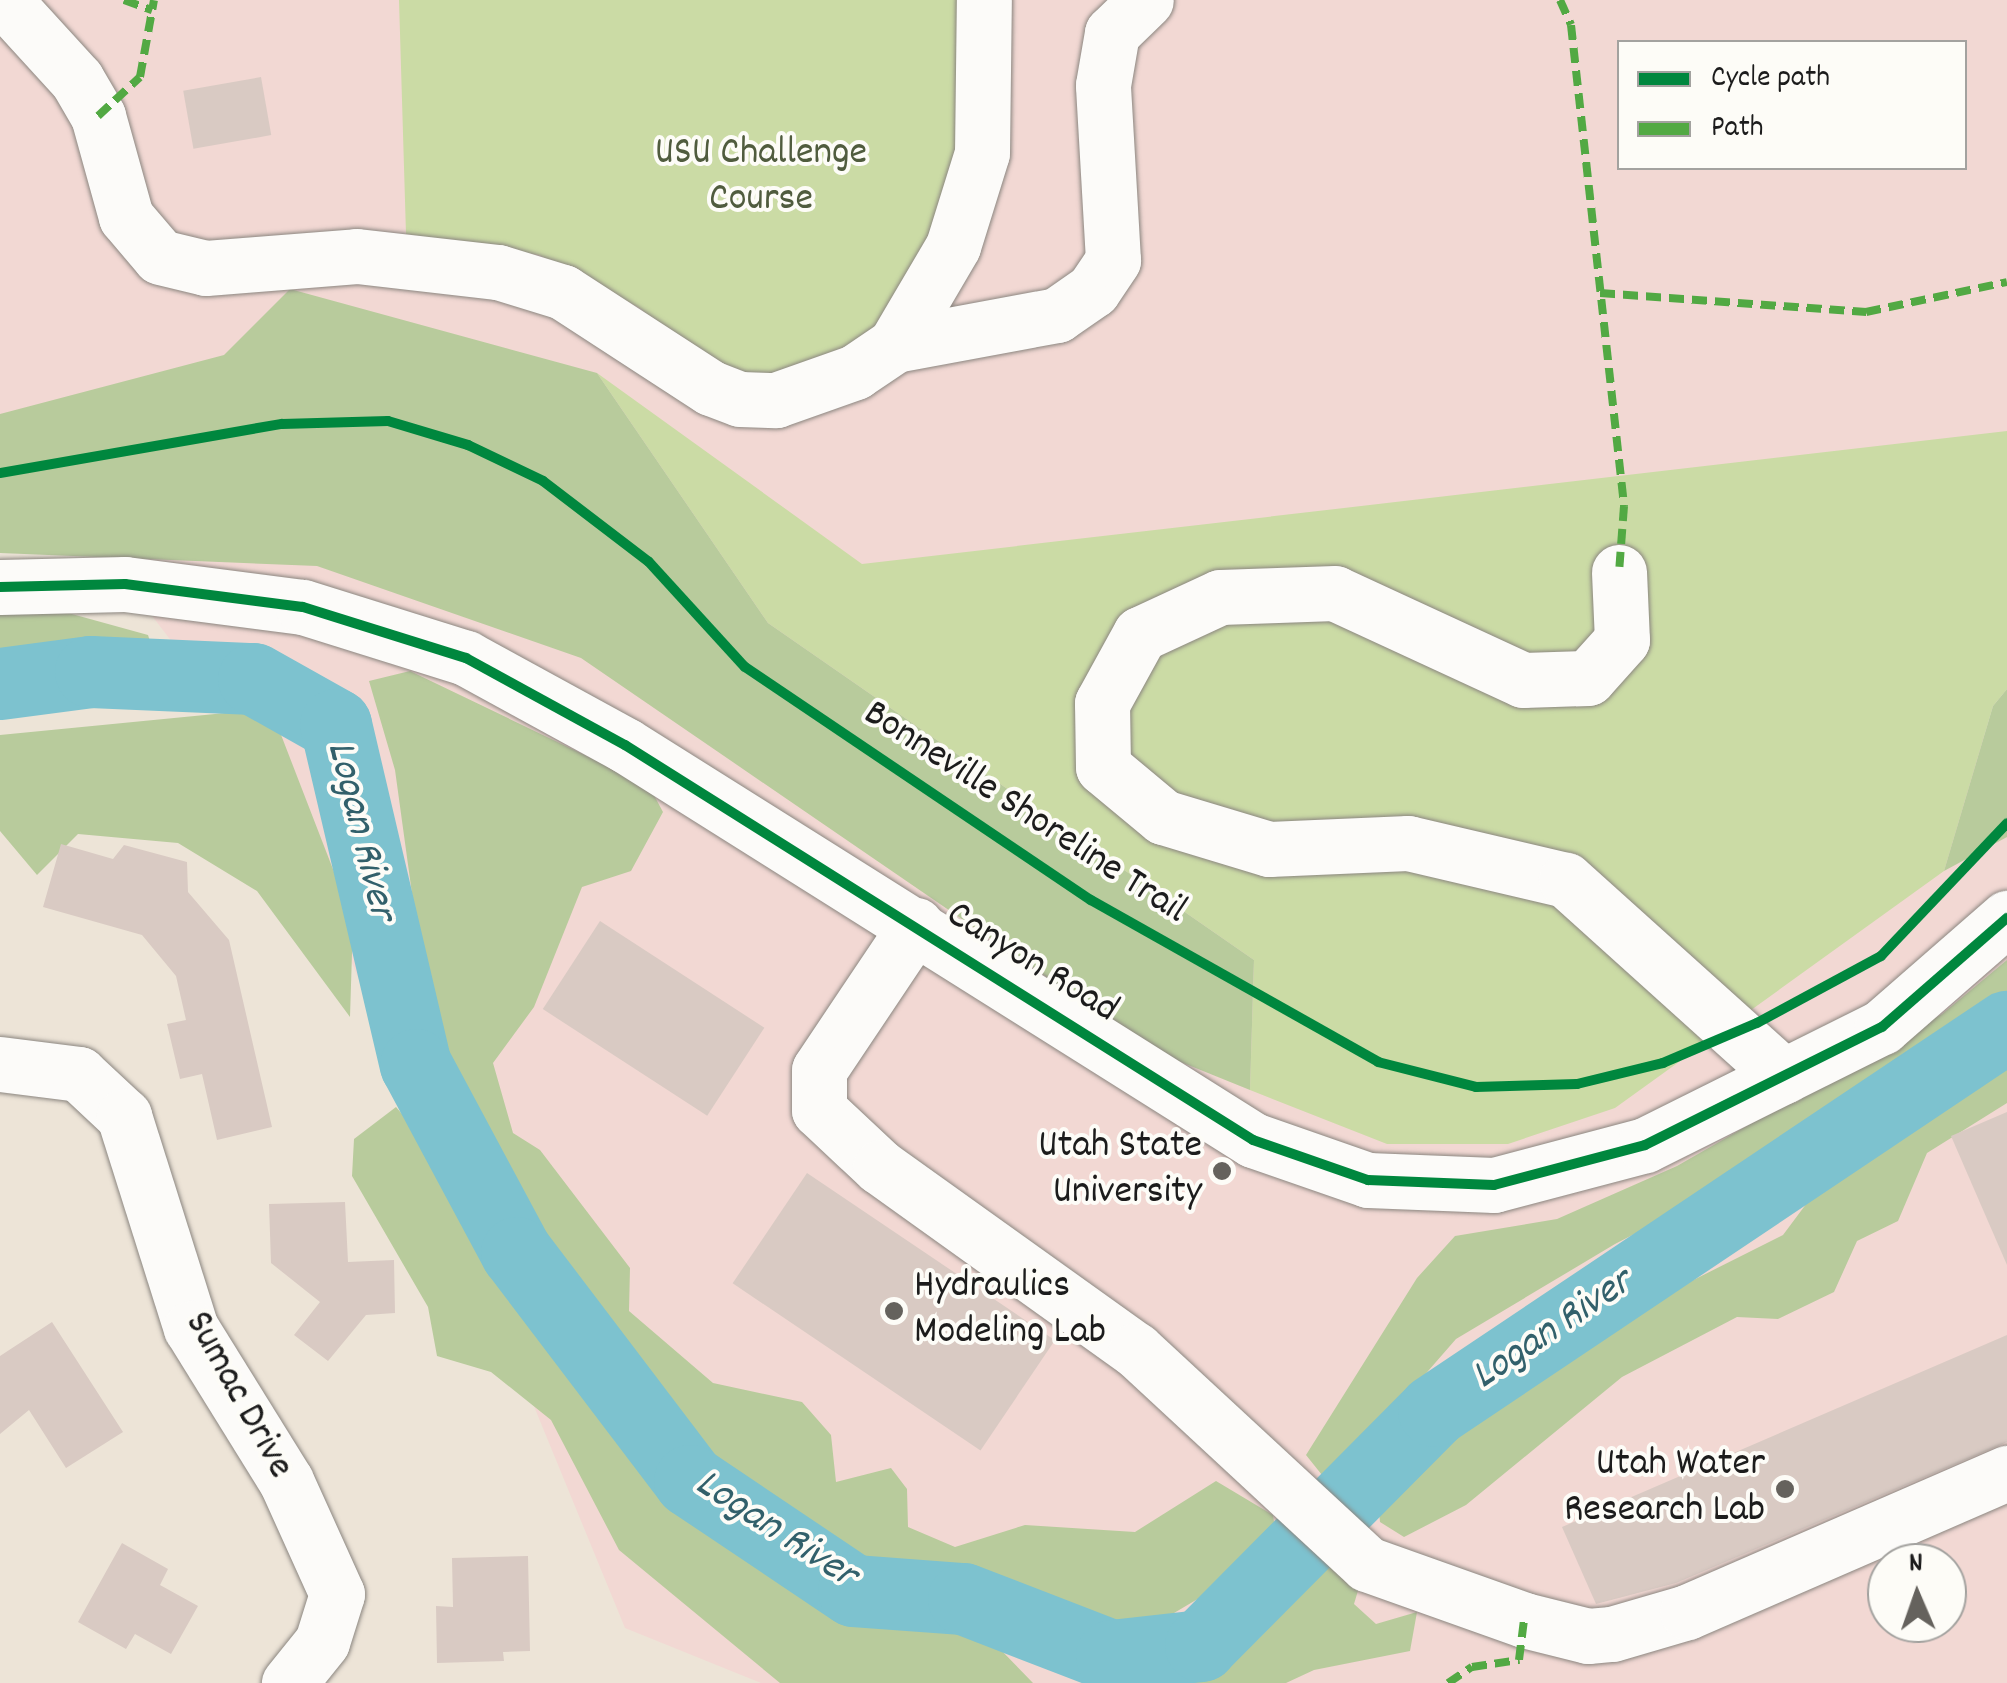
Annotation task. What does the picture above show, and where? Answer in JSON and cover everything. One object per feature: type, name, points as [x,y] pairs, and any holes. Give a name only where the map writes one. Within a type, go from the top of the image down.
[{"type":"street","points":[[4,0],[45,40],[98,116],[126,217],[139,239],[178,265],[358,256],[498,272],[564,292],[711,388],[740,399],[811,392],[895,346],[1057,315],[1094,290],[1113,260],[1102,84],[1112,32],[1146,0]]},
{"type":"street","points":[[895,346],[953,246],[982,153],[984,0]]},
{"type":"street","points":[[1619,572],[1622,640],[1588,678],[1523,680],[1335,593],[1220,597],[1140,634],[1102,703],[1103,766],[1163,817],[1269,848],[1408,843],[1566,880],[1784,1076]]},
{"type":"street","name":"Canyon Road","points":[[0,587],[126,584],[303,607],[466,658],[624,745],[1252,1140],[1368,1180],[1494,1185],[1645,1145],[1882,1027],[2007,918]]},
{"type":"street","points":[[916,926],[819,1070],[819,1110],[880,1168],[1136,1350],[1366,1564],[1524,1620],[1588,1636],[1612,1634],[1687,1612],[2007,1473]]},
{"type":"street","name":"Sumac Drive","points":[[0,1064],[79,1074],[124,1116],[191,1328],[286,1480],[337,1594],[322,1642],[288,1683]]},
{"type":"shaded area","name":"Utah State University","points":[[0,0],[2007,0],[2007,654],[1856,741],[2007,734],[2007,1683],[761,1683],[625,1628],[276,778],[0,417]]},
{"type":"green space","name":"USU Challenge Course","points":[[399,0],[960,0],[963,119],[937,225],[882,323],[824,366],[778,380],[716,368],[638,307],[539,255],[406,234]]},
{"type":"green space","points":[[290,289],[597,373],[768,623],[1254,960],[1250,1090],[1156,1052],[581,658],[317,566],[0,553],[0,414],[224,355]]},
{"type":"green space","points":[[597,373],[862,564],[2007,431],[2007,689],[1993,706],[1944,871],[1615,1108],[1508,1144],[1387,1144],[1250,1090],[1254,960],[768,623]]},
{"type":"green space","points":[[61,611],[148,635],[154,654],[135,665],[0,671],[0,615]]},
{"type":"green space","points":[[410,671],[649,786],[663,812],[631,871],[582,887],[534,1007],[493,1063],[513,1133],[540,1150],[630,1268],[629,1311],[713,1383],[802,1402],[831,1435],[836,1482],[891,1468],[907,1489],[908,1527],[955,1547],[1025,1525],[1135,1532],[1216,1481],[1273,1515],[1276,1536],[1240,1574],[1152,1626],[1090,1636],[924,1575],[898,1580],[904,1615],[1000,1649],[1033,1683],[780,1683],[619,1550],[551,1420],[491,1372],[437,1356],[428,1307],[352,1176],[354,1139],[396,1107],[461,1184],[439,1090],[395,770],[369,681]]},
{"type":"green space","points":[[2007,689],[2007,837],[1944,871],[1993,706]]},
{"type":"green space","points":[[256,710],[278,727],[353,921],[350,1017],[257,891],[178,843],[78,834],[37,875],[0,831],[0,735]]},
{"type":"green space","points":[[2007,960],[2007,1003],[1818,1139],[1615,1244],[1456,1339],[1347,1464],[1322,1475],[1306,1455],[1417,1278],[1455,1236],[1557,1219],[1677,1166],[1942,1014]]},
{"type":"green space","points":[[2007,1056],[2007,1103],[1927,1153],[1898,1221],[1857,1241],[1834,1292],[1778,1319],[1737,1317],[1622,1377],[1466,1505],[1404,1537],[1380,1522],[1377,1493],[1431,1427],[1558,1348],[1783,1235],[1842,1156]]},
{"type":"green space","points":[[1327,1563],[1360,1584],[1354,1604],[1376,1624],[1417,1612],[1410,1651],[1314,1670],[1286,1683],[1176,1683],[1259,1638]]},
{"type":"building","points":[[261,77],[271,135],[193,149],[183,91]]},
{"type":"building","points":[[61,844],[113,859],[124,845],[187,862],[188,892],[229,940],[272,1127],[217,1140],[202,1074],[180,1079],[167,1024],[186,1020],[176,976],[142,935],[43,907]]},
{"type":"building","points":[[600,921],[764,1028],[707,1116],[543,1009]]},
{"type":"building","points":[[2007,1112],[2007,1265],[1951,1136]]},
{"type":"building","name":"Hydraulics Modeling Lab","points":[[807,1173],[1055,1340],[981,1450],[733,1283]]},
{"type":"building","points":[[345,1202],[348,1262],[394,1260],[395,1313],[366,1315],[328,1361],[294,1335],[320,1302],[271,1263],[269,1204]]},
{"type":"building","points":[[52,1322],[123,1432],[66,1468],[29,1410],[0,1434],[0,1356]]},
{"type":"building","name":"Utah Water Research Lab","points":[[2007,1335],[2007,1442],[1676,1583],[1596,1604],[1562,1527]]},
{"type":"building","points":[[122,1543],[168,1569],[160,1585],[198,1606],[171,1654],[135,1634],[126,1649],[78,1622]]},
{"type":"building","points":[[528,1556],[530,1651],[503,1652],[504,1661],[437,1663],[436,1606],[453,1607],[452,1558]]},
{"type":"waterway","name":"Logan River","points":[[0,684],[91,672],[254,679],[336,725],[416,1065],[517,1253],[690,1481],[854,1591],[964,1599],[1112,1656],[1201,1646],[1434,1411],[2007,1027]]},
{"type":"marked path","points":[[124,0],[152,10]]},
{"type":"marked path","points":[[98,116],[140,77],[154,0]]},
{"type":"marked path","points":[[1560,0],[1571,25],[1624,506],[1619,572]]},
{"type":"marked path","points":[[1600,293],[1866,312],[2007,282]]},
{"type":"marked path","points":[[1448,1683],[1472,1667],[1519,1660],[1524,1620]]},
{"type":"cycle path","name":"Bonneville Shoreline Trail","points":[[0,473],[282,424],[388,421],[468,445],[543,481],[649,562],[745,667],[1091,900],[1378,1062],[1476,1087],[1577,1084],[1663,1063],[1757,1023],[1881,956],[2007,823]]},
{"type":"cycle path","points":[[0,587],[125,584],[303,607],[466,658],[625,745],[1253,1140],[1368,1180],[1494,1185],[1645,1145],[1882,1027],[2007,918]]},
{"type":"place","name":"Utah State University","points":[[1222,1171]]},
{"type":"place","name":"Hydraulics Modeling Lab","points":[[894,1311]]},
{"type":"place","name":"Utah Water Research Lab","points":[[1785,1489]]}]
